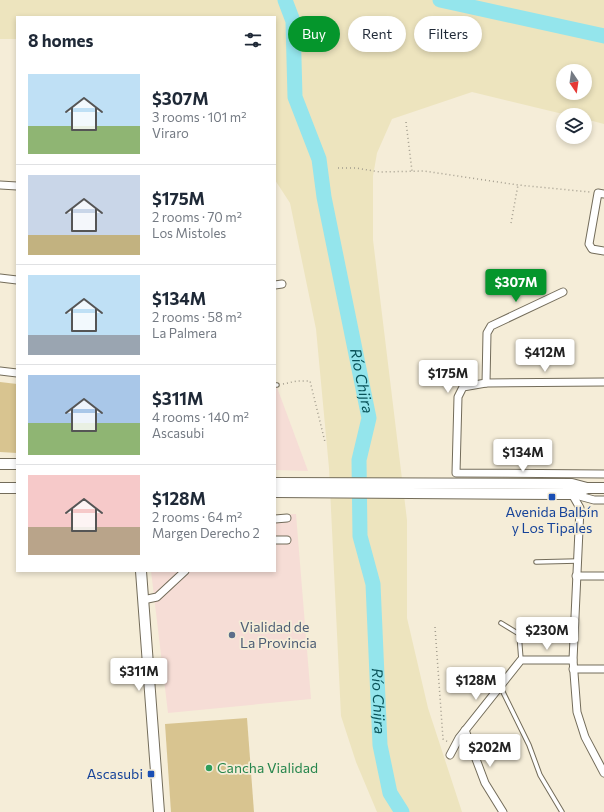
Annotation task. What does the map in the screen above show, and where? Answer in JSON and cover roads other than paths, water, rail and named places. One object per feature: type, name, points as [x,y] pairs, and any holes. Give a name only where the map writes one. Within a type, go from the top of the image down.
[{"type":"main road","points":[[0,464],[16,464]]},
{"type":"main road","points":[[1,488],[16,481]]},
{"type":"main road","points":[[276,483],[318,489]]},
{"type":"main road","points":[[1,488],[16,488]]},
{"type":"main road","points":[[276,492],[318,489],[604,488]]},
{"type":"main road","points":[[141,572],[159,812]]},
{"type":"street","points":[[0,185],[16,186]]},
{"type":"street","points":[[601,193],[589,244],[592,249],[604,251]]},
{"type":"street","points":[[0,278],[16,280]]},
{"type":"street","points":[[486,383],[487,333],[491,326],[563,292]]},
{"type":"street","points":[[0,372],[16,373]]},
{"type":"street","points":[[604,382],[486,383],[463,387],[458,397],[456,473],[604,474]]},
{"type":"street","points":[[572,489],[594,500],[604,500]]},
{"type":"street","points":[[572,489],[580,508],[573,660],[579,723],[604,773]]},
{"type":"street","points":[[276,519],[287,518]]},
{"type":"street","points":[[276,540],[287,540]]},
{"type":"street","points":[[143,600],[157,598],[184,572]]},
{"type":"street","points":[[576,576],[604,576]]},
{"type":"street","points":[[450,755],[465,730],[499,685],[521,660],[573,660]]},
{"type":"street","points":[[573,669],[604,669]]},
{"type":"street","points":[[465,730],[485,783],[503,812]]},
{"type":"lane","points":[[536,562],[577,561]]},
{"type":"lane","points":[[502,623],[519,634],[521,660]]},
{"type":"lane","points":[[499,685],[529,745],[540,775],[562,812]]},
{"type":"waterway","name":"Río Chijra","points":[[285,0],[293,21],[295,97],[319,159],[324,197],[369,418],[359,460],[360,536],[373,584],[380,745],[390,793],[402,812]]},
{"type":"waterway","points":[[440,0],[604,36]]},
{"type":"place","name":"Avenida Balbín y Los Tipales","points":[[552,497]]},
{"type":"place","name":"Vialidad de La Provincia","points":[[232,635]]},
{"type":"place","name":"Cancha Vialidad","points":[[209,768]]},
{"type":"place","name":"Ascasubi","points":[[151,774]]}]
